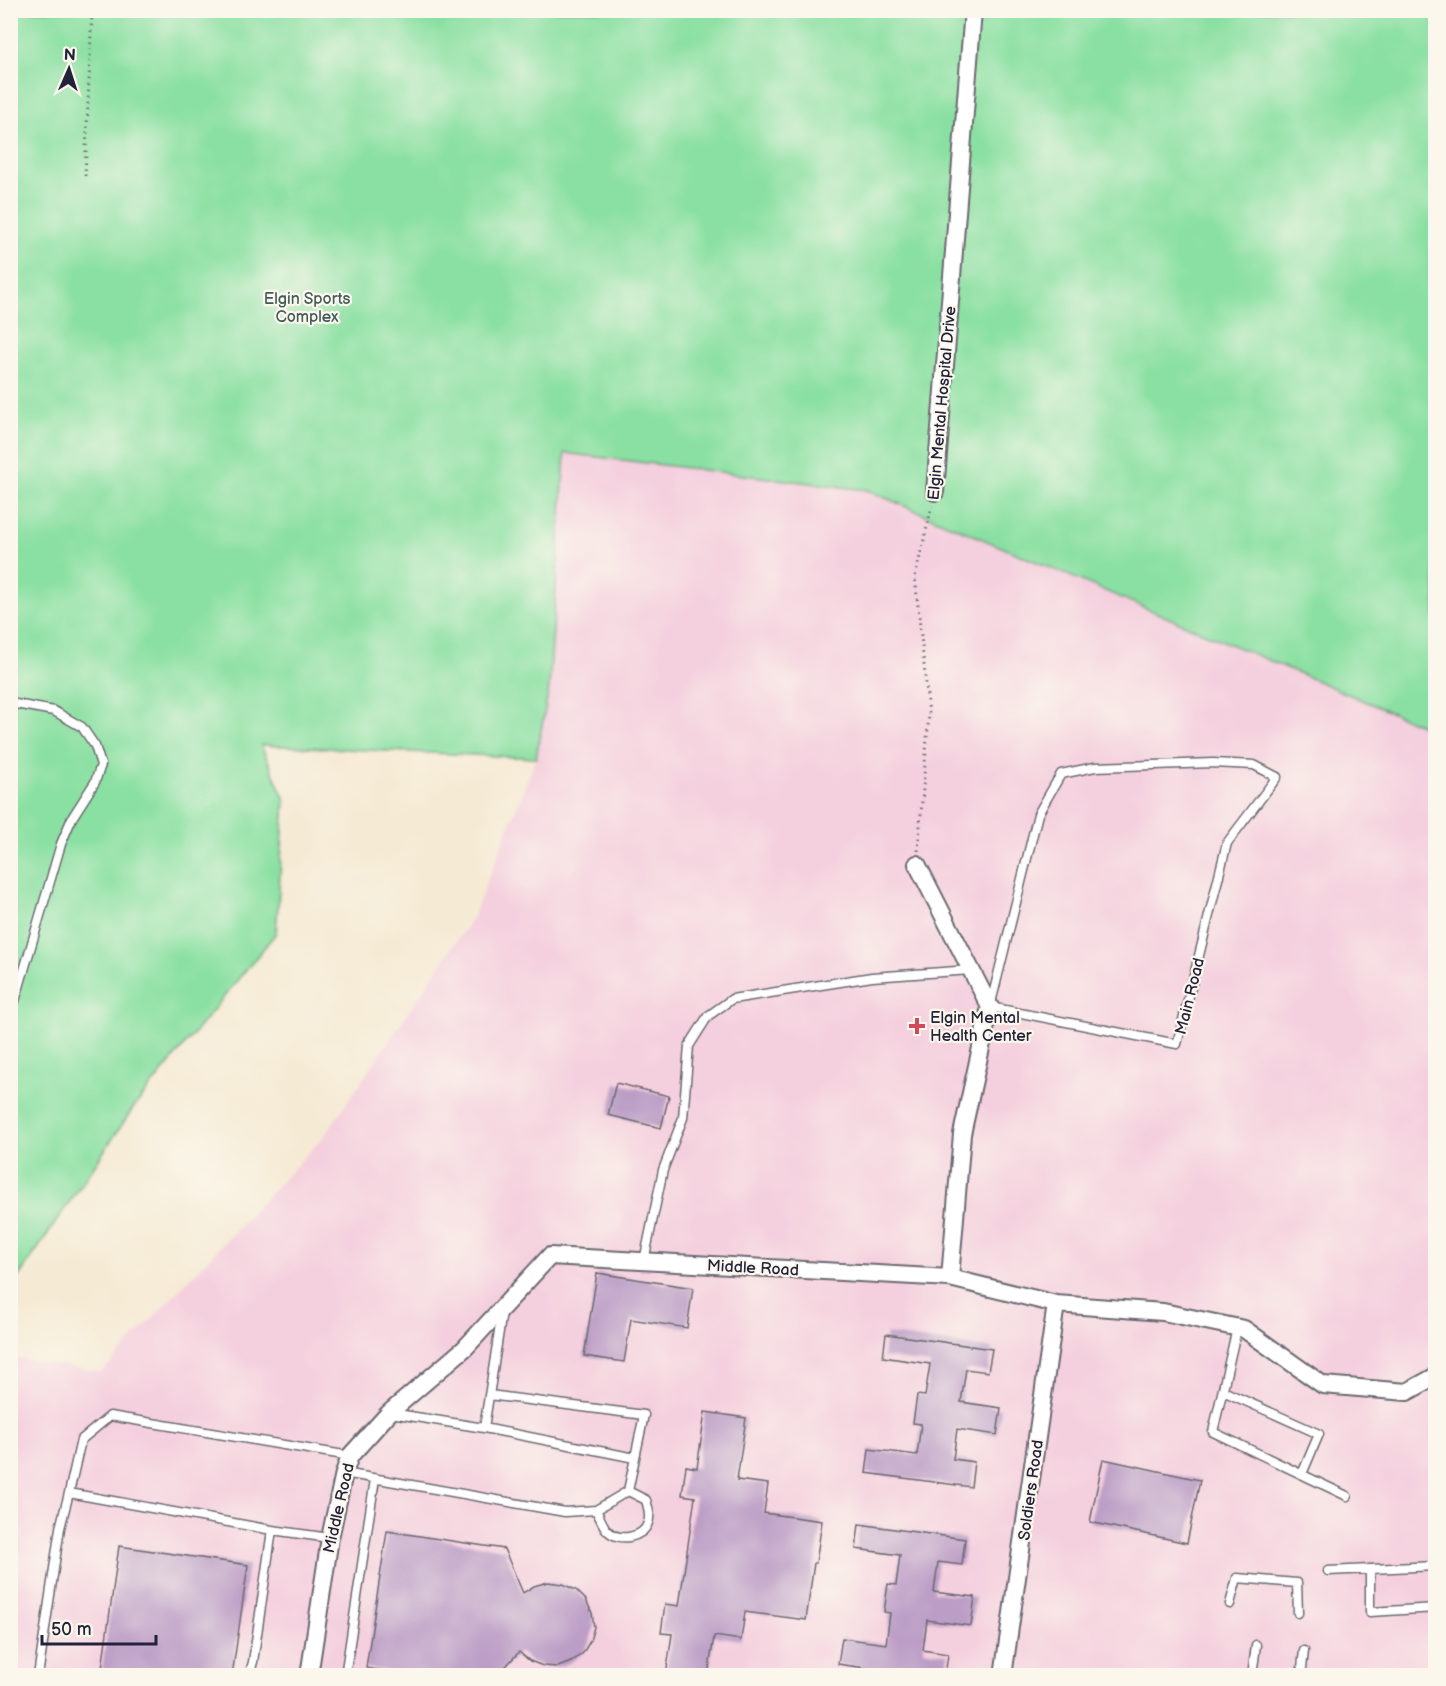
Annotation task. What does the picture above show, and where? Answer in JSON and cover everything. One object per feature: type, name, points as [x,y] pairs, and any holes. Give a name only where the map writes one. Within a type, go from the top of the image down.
[{"type":"street","name":"Elgin Mental Hospital Drive","points":[[935,492],[973,10]]},
{"type":"street","points":[[917,864],[990,1007],[962,1134],[950,1278]]},
{"type":"street","name":"Middle Road","points":[[309,1676],[330,1538],[344,1473],[350,1456],[389,1413],[465,1348],[550,1256],[950,1278],[1056,1304],[1163,1312],[1244,1329],[1323,1385],[1407,1392],[1436,1376]]},
{"type":"street","name":"Soldiers Road","points":[[1003,1676],[1056,1304]]},
{"type":"lane","points":[[10,703],[54,711],[82,727],[95,747],[101,765],[95,782],[72,818],[61,844],[10,1018]]},
{"type":"lane","name":"Main Road","points":[[1213,763],[1254,765],[1277,777],[1227,843],[1177,1044],[990,1007],[1038,814],[1061,774],[1095,767],[1213,763]]},
{"type":"lane","points":[[644,1261],[663,1170],[683,1118],[689,1046],[708,1016],[732,999],[872,977],[971,970]]},
{"type":"lane","points":[[484,1428],[502,1308]]},
{"type":"lane","points":[[1237,1328],[1213,1432],[1347,1496]]},
{"type":"lane","points":[[1223,1391],[1319,1434],[1302,1474]]},
{"type":"lane","points":[[344,1473],[565,1512],[596,1510],[628,1491],[644,1415],[489,1395]]},
{"type":"lane","points":[[389,1413],[484,1428],[635,1458]]},
{"type":"lane","points":[[38,1676],[60,1528],[81,1440],[110,1416],[350,1456]]},
{"type":"lane","points":[[345,1676],[375,1479]]},
{"type":"lane","points":[[596,1510],[608,1532],[622,1538],[638,1535],[648,1526],[650,1514],[646,1500],[628,1491]]},
{"type":"lane","points":[[69,1493],[272,1530],[330,1538]]},
{"type":"lane","points":[[249,1676],[272,1530]]},
{"type":"lane","points":[[1328,1571],[1436,1566]]},
{"type":"lane","points":[[1370,1569],[1370,1612],[1436,1608]]},
{"type":"lane","points":[[1230,1604],[1237,1578],[1298,1583],[1298,1613]]},
{"type":"lane","points":[[1252,1676],[1256,1645]]},
{"type":"lane","points":[[1301,1676],[1304,1652]]},
{"type":"path","points":[[86,177],[92,10]]},
{"type":"path","name":"Elgin Mental Hospital Drive","points":[[917,864],[929,714],[915,577],[935,492]]},
{"type":"shaded area","name":"Elgin Mental Health Center","points":[[565,453],[935,492],[1435,716],[1435,1675],[11,1675],[10,1357],[102,1372],[325,1135],[473,917],[536,758],[549,688]]},
{"type":"green space","name":"Elgin Sports Complex","points":[[11,11],[1435,11],[1435,731],[867,490],[565,453],[549,688],[536,758],[261,745],[285,800],[276,933],[134,1107],[11,1288]]},
{"type":"building","points":[[616,1083],[669,1096],[661,1128],[608,1115]]},
{"type":"building","points":[[597,1273],[693,1288],[687,1328],[631,1319],[624,1362],[584,1356]]},
{"type":"building","points":[[886,1334],[992,1349],[988,1372],[966,1369],[961,1402],[1001,1408],[997,1435],[957,1429],[953,1459],[974,1462],[971,1487],[866,1473],[869,1449],[917,1455],[921,1424],[913,1423],[917,1395],[925,1396],[930,1364],[883,1357]]},
{"type":"building","points":[[705,1412],[746,1418],[737,1480],[768,1484],[764,1513],[822,1521],[816,1563],[814,1563],[806,1620],[745,1612],[741,1640],[714,1636],[708,1676],[666,1676],[672,1634],[661,1633],[665,1604],[679,1606],[695,1497],[682,1495],[686,1466],[697,1468]]},
{"type":"building","points":[[1103,1459],[1200,1480],[1187,1543],[1090,1522]]},
{"type":"building","points":[[859,1524],[965,1539],[962,1565],[938,1562],[934,1592],[975,1597],[971,1626],[927,1620],[923,1650],[948,1654],[945,1676],[919,1676],[838,1664],[842,1638],[886,1644],[890,1613],[884,1612],[888,1584],[896,1585],[900,1555],[856,1549]]},
{"type":"building","points":[[387,1531],[504,1549],[523,1593],[534,1586],[548,1582],[563,1584],[576,1590],[586,1600],[592,1613],[594,1627],[590,1641],[583,1653],[571,1662],[558,1667],[543,1666],[530,1661],[519,1652],[497,1676],[414,1676],[366,1668]]},
{"type":"building","points":[[119,1546],[248,1565],[232,1676],[101,1676]]},
{"type":"place","name":"Elgin Mental Health Center","points":[[917,1026]]}]
